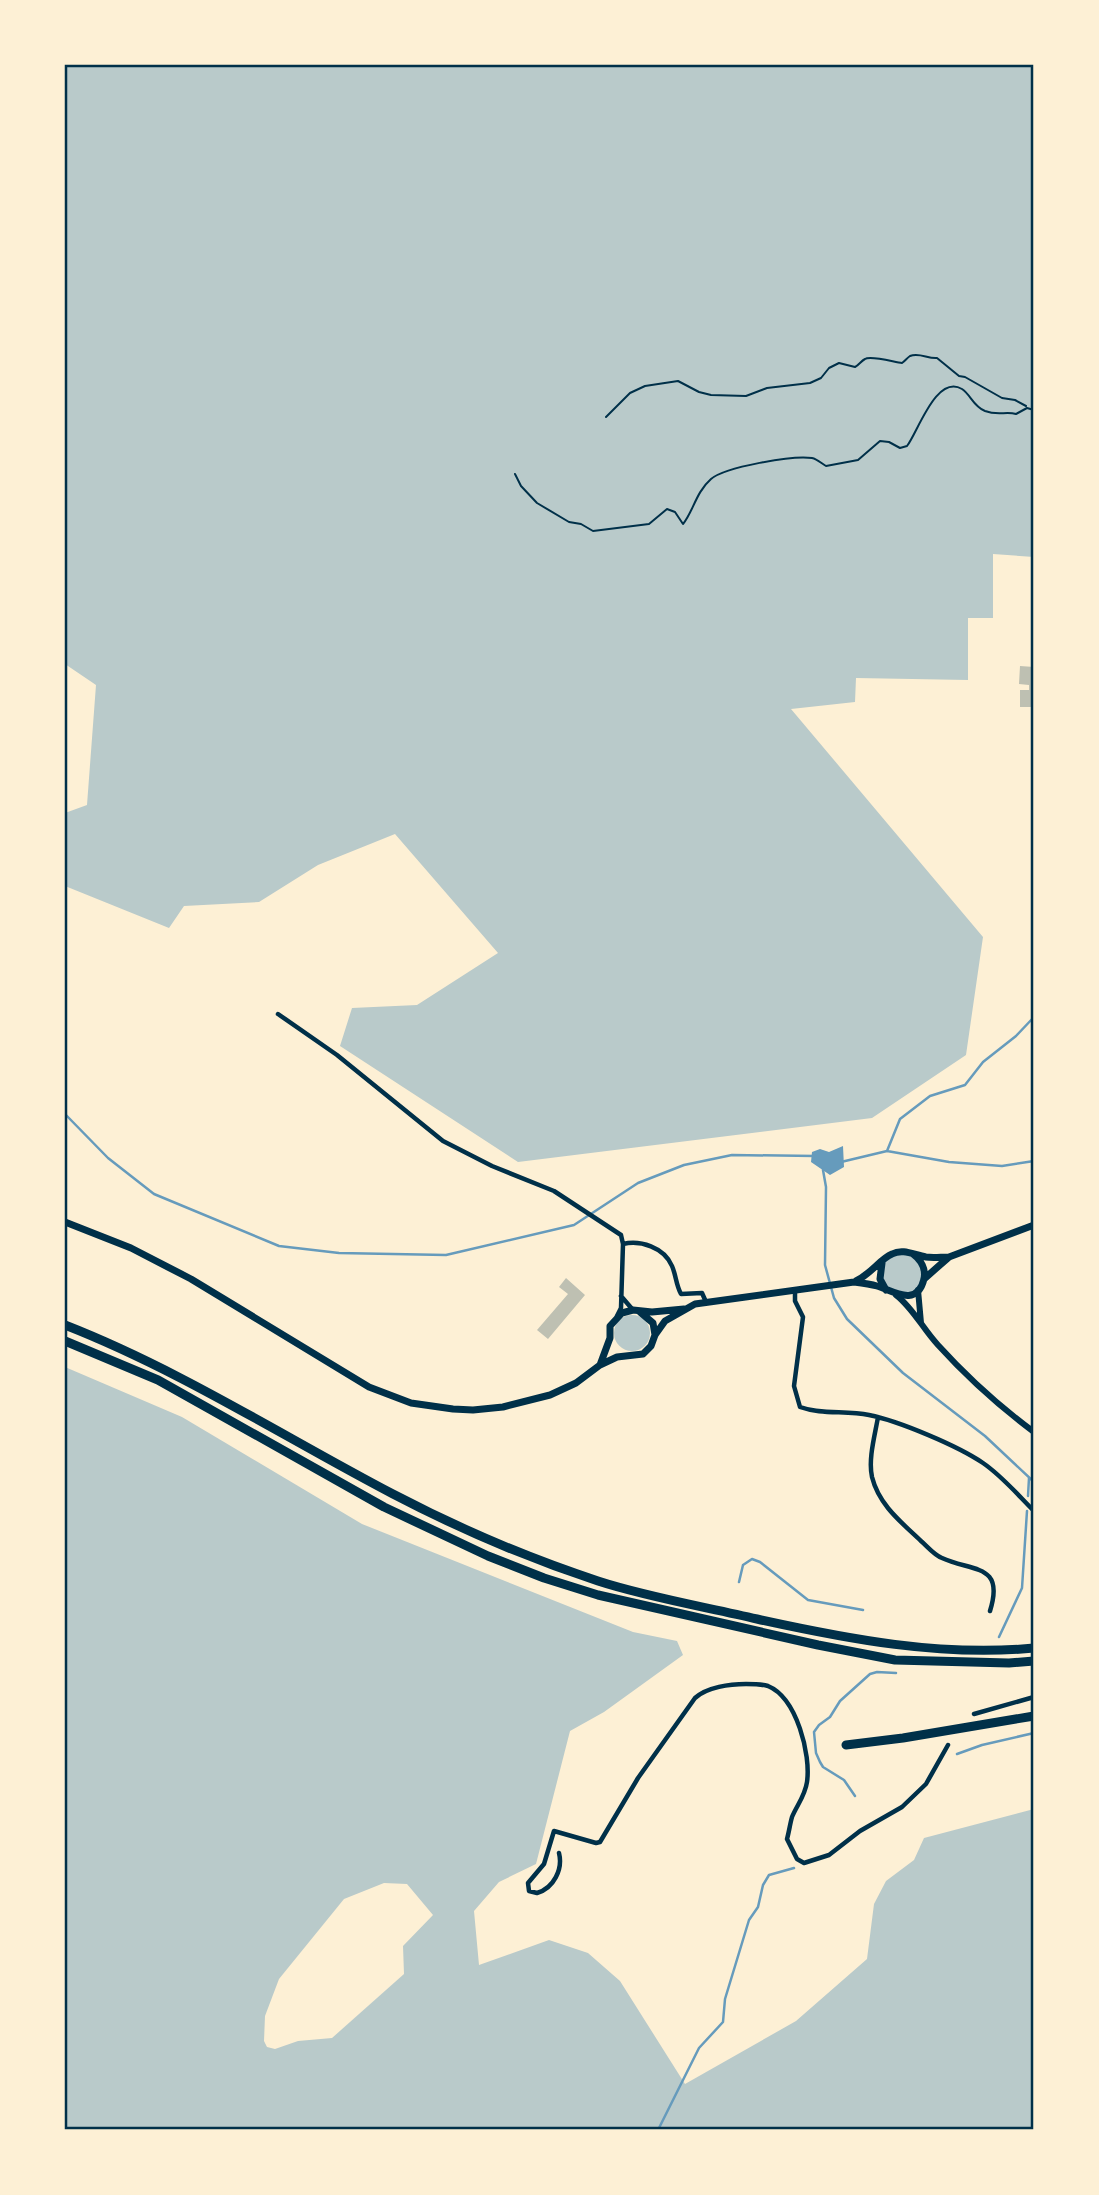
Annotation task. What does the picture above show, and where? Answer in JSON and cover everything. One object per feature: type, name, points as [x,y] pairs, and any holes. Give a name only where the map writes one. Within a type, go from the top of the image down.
[{"type":"highway","points":[[65,1325],[117,1345],[165,1368],[395,1495],[501,1544],[599,1581],[819,1632],[936,1650],[1034,1648]]},
{"type":"highway","points":[[65,1341],[158,1380],[384,1507],[488,1556],[544,1578],[598,1595],[895,1660],[1009,1663],[1034,1661]]},
{"type":"highway","points":[[846,1745],[1034,1716]]},
{"type":"main road","points":[[65,1222],[131,1248],[191,1279],[369,1387],[411,1403],[473,1410],[530,1402],[564,1389],[600,1365],[625,1355],[643,1354],[652,1346],[655,1335],[665,1321],[684,1309],[706,1302],[850,1283],[874,1285],[896,1296],[908,1296],[918,1290],[924,1280],[949,1257],[1034,1225]]},
{"type":"main road","points":[[850,1283],[870,1274],[896,1252],[949,1257]]},
{"type":"main road","points":[[913,1254],[921,1263],[924,1280]]},
{"type":"main road","points":[[883,1262],[879,1273],[886,1290]]},
{"type":"main road","points":[[600,1365],[610,1338],[610,1326],[617,1316],[636,1311],[684,1309]]},
{"type":"main road","points":[[636,1311],[653,1323],[655,1335]]},
{"type":"main road","points":[[610,1338],[615,1349],[625,1355]]},
{"type":"street","points":[[278,1014],[337,1055],[443,1141],[567,1199],[621,1235],[621,1308],[617,1316]]},
{"type":"street","points":[[623,1244],[636,1241],[663,1254],[672,1265],[681,1294],[702,1293],[706,1302]]},
{"type":"street","points":[[796,1289],[795,1300],[803,1317],[794,1385],[800,1407],[812,1411],[877,1417],[964,1452],[984,1464],[1034,1511]]},
{"type":"street","points":[[918,1290],[922,1324]]},
{"type":"street","points":[[621,1296],[636,1311]]},
{"type":"street","points":[[896,1296],[904,1301],[939,1346],[968,1375],[1004,1409],[1034,1432]]},
{"type":"street","points":[[877,1417],[871,1472],[881,1500],[899,1521],[940,1558],[970,1565],[991,1580],[995,1593],[990,1611]]},
{"type":"street","points":[[559,1853],[561,1867],[550,1886],[537,1893],[529,1891],[528,1883],[544,1864],[554,1831],[600,1842],[645,1768],[700,1693],[739,1684],[768,1686],[783,1699],[795,1715],[803,1738],[808,1769],[807,1785],[792,1818],[787,1839],[797,1858],[804,1863],[829,1855],[860,1831],[902,1807],[926,1784],[948,1745]]},
{"type":"street","points":[[974,1714],[1034,1697]]},
{"type":"path","points":[[606,417],[636,389],[668,382],[678,381],[711,395],[746,396],[767,388],[810,383],[821,378],[829,368],[839,363],[855,367],[866,357],[902,363],[911,356],[925,355],[931,359],[937,358],[959,376],[1002,398],[1015,400],[1028,409]]},
{"type":"path","points":[[515,474],[521,486],[537,503],[569,522],[581,524],[593,531],[649,524],[667,509],[675,512],[683,524],[703,488],[715,475],[722,472],[791,458],[814,458],[826,466],[847,463],[858,460],[880,441],[900,448],[907,446],[934,400],[947,388],[964,390],[972,404],[1001,415],[1034,410]]},
{"type":"shaded area","points":[[65,65],[1034,65],[1034,557],[993,554],[993,618],[968,618],[968,680],[856,678],[855,702],[791,709],[983,937],[966,1055],[872,1118],[518,1162],[340,1046],[352,1008],[417,1005],[498,953],[395,834],[318,865],[259,902],[184,906],[169,928],[65,886],[65,813],[87,805],[96,685],[65,664]]},
{"type":"shaded area","points":[[896,1252],[918,1258],[924,1280],[913,1293],[886,1290],[882,1277],[883,1264]]},
{"type":"shaded area","points":[[632,1315],[644,1321],[650,1333],[644,1345],[632,1351],[620,1345],[614,1333],[620,1321]]},
{"type":"shaded area","points":[[65,1367],[182,1417],[362,1524],[633,1632],[677,1641],[683,1655],[604,1712],[570,1731],[536,1864],[499,1882],[474,1911],[479,1965],[549,1940],[588,1953],[620,1981],[685,2084],[796,2021],[867,1959],[874,1904],[886,1881],[914,1860],[924,1838],[1034,1809],[1034,2130],[65,2130]],"holes":[[[384,1883],[407,1884],[433,1915],[403,1946],[404,1974],[332,2038],[298,2041],[275,2049],[267,2047],[264,2041],[265,2016],[279,1979],[344,1899]]]},
{"type":"water","points":[[843,1146],[844,1167],[830,1175],[811,1162],[812,1152],[820,1149],[829,1152]]},
{"type":"building","points":[[1020,666],[1034,667],[1034,707],[1020,707],[1020,690],[1029,690],[1029,685],[1019,684]]},
{"type":"building","points":[[566,1278],[585,1295],[548,1339],[537,1330],[568,1294],[559,1287]]},
{"type":"waterway","points":[[887,1151],[900,1119],[930,1096],[965,1085],[983,1062],[1016,1036],[1034,1017]]},
{"type":"waterway","points":[[65,1114],[108,1158],[154,1194],[279,1246],[339,1253],[446,1255],[574,1225],[638,1183],[684,1165],[732,1155],[815,1156]]},
{"type":"waterway","points":[[841,1162],[887,1151],[949,1162],[1002,1166],[1034,1161]]},
{"type":"waterway","points":[[823,1170],[826,1187],[825,1265],[834,1298],[847,1319],[903,1373],[985,1436],[1034,1482]]},
{"type":"waterway","points":[[1028,1496],[1029,1478]]},
{"type":"waterway","points":[[999,1637],[1022,1588],[1027,1511]]},
{"type":"waterway","points":[[739,1582],[743,1565],[752,1559],[760,1562],[808,1600],[863,1610]]},
{"type":"waterway","points":[[855,1796],[844,1780],[823,1767],[816,1753],[814,1732],[830,1717],[840,1701],[870,1674],[896,1673]]},
{"type":"waterway","points":[[957,1754],[982,1745],[1034,1733]]},
{"type":"waterway","points":[[658,2130],[699,2048],[723,2022],[725,1999],[749,1920],[758,1907],[763,1885],[769,1875],[794,1868]]}]
